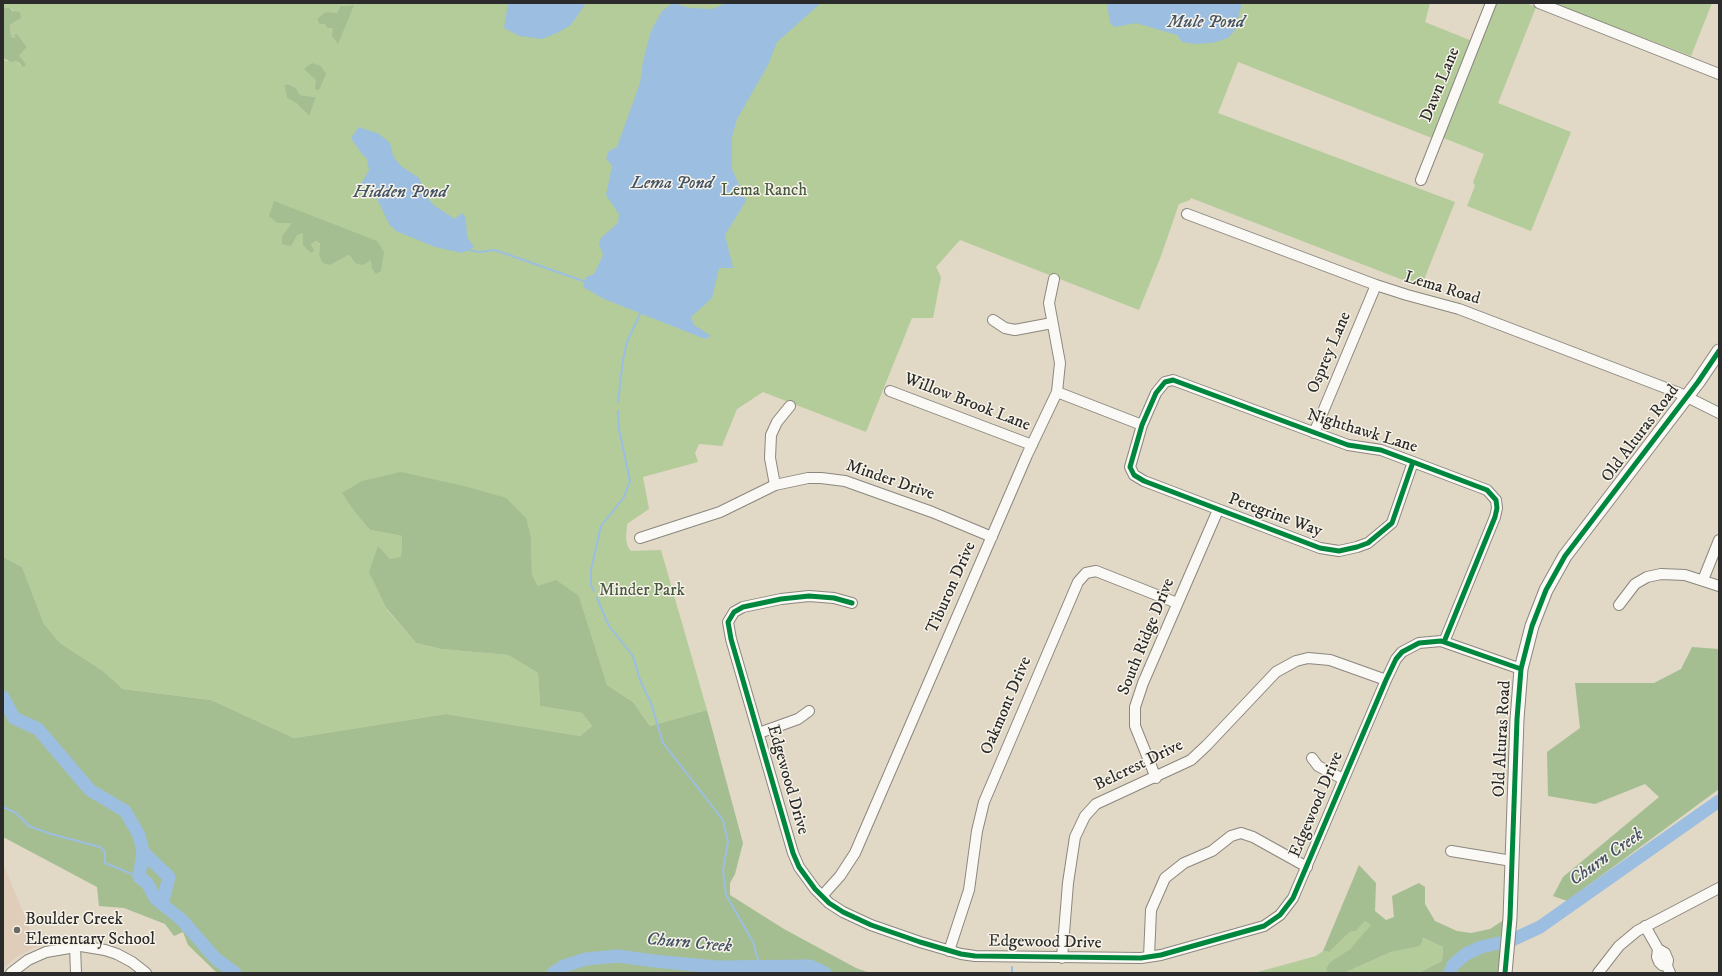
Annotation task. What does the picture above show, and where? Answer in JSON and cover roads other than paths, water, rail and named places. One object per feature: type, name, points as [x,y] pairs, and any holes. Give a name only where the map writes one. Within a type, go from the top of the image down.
[{"type":"main road","name":"Old Alturas Road","points":[[1505,972],[1510,918],[1517,719],[1521,668],[1535,615],[1557,568],[1719,351]]},
{"type":"street","name":"Dawn Lane","points":[[1421,180],[1491,3]]},
{"type":"street","points":[[1539,3],[1719,74]]},
{"type":"street","name":"Lema Road","points":[[1187,214],[1376,285],[1459,309],[1686,397],[1719,413]]},
{"type":"street","name":"Tiburon Drive","points":[[822,896],[843,872],[855,853],[1032,445],[1057,392],[1060,363],[1049,299],[1054,279]]},
{"type":"street","name":"Osprey Lane","points":[[1314,433],[1376,285]]},
{"type":"street","points":[[993,320],[1005,328],[1015,330],[1052,323]]},
{"type":"street","name":"Nighthawk Lane","points":[[1142,425],[1159,386],[1165,382],[1173,380],[1348,445],[1381,450],[1487,490],[1494,496],[1497,504],[1495,517],[1444,642]]},
{"type":"street","name":"Willow Brook Lane","points":[[890,390],[1032,445]]},
{"type":"street","points":[[1057,392],[1142,425]]},
{"type":"street","points":[[775,485],[770,458],[771,435],[777,422],[790,406]]},
{"type":"street","name":"Peregrine Way","points":[[1142,425],[1131,464],[1131,471],[1138,479],[1320,548],[1339,550],[1353,548],[1368,543],[1392,523],[1413,462]]},
{"type":"street","name":"Minder Drive","points":[[640,538],[720,512],[775,485],[808,478],[844,481],[932,512],[992,537]]},
{"type":"street","name":"South Ridge Drive","points":[[1156,778],[1135,726],[1135,707],[1143,683],[1218,510]]},
{"type":"street","points":[[1703,580],[1719,540]]},
{"type":"street","name":"Oakmont Drive","points":[[950,951],[970,886],[977,831],[984,802],[1078,582],[1086,573],[1096,571],[1177,603]]},
{"type":"street","points":[[1619,605],[1636,584],[1647,577],[1661,574],[1674,574],[1703,580],[1719,586]]},
{"type":"street","name":"Edgewood Drive","points":[[852,603],[825,597],[795,597],[749,606],[737,610],[731,615],[728,622],[731,639],[793,853],[803,873],[822,896],[838,910],[859,921],[950,951],[975,956],[1062,958],[1149,957],[1264,926],[1280,915],[1289,905],[1396,659],[1408,648],[1424,642],[1444,642],[1521,668]]},
{"type":"street","name":"Belcrest Drive","points":[[1062,958],[1071,861],[1075,837],[1079,826],[1089,811],[1100,802],[1156,778],[1184,764],[1197,755],[1276,672],[1296,661],[1313,658],[1330,660],[1386,680]]},
{"type":"street","points":[[759,733],[798,719],[809,712]]},
{"type":"street","points":[[1312,758],[1318,766],[1343,779]]},
{"type":"street","points":[[1149,957],[1152,910],[1165,878],[1184,863],[1212,851],[1231,836],[1241,834],[1253,837],[1307,866]]},
{"type":"street","points":[[1451,851],[1512,861]]},
{"type":"street","points":[[1598,973],[1619,946],[1644,926],[1719,888]]},
{"type":"street","points":[[1644,926],[1658,949],[1665,953],[1668,960],[1668,970]]},
{"type":"street","points":[[75,946],[76,973]]},
{"type":"street","points":[[11,973],[28,960],[46,952],[75,946],[88,946],[105,950],[128,960],[146,973]]},
{"type":"water","points":[[508,3],[586,3],[571,25],[542,39],[519,36],[504,28]]},
{"type":"water","name":"Lema Pond","points":[[673,3],[690,8],[712,9],[727,3],[821,3],[777,42],[768,65],[737,119],[732,137],[732,169],[746,201],[725,235],[733,268],[719,268],[712,298],[691,317],[694,325],[711,336],[705,339],[604,299],[583,287],[586,277],[594,274],[603,255],[599,244],[601,238],[618,223],[619,214],[606,195],[612,166],[606,158],[609,151],[617,147],[640,83],[643,61],[651,31],[662,11]]},
{"type":"water","name":"Mule Pond","points":[[1107,3],[1242,3],[1235,30],[1228,38],[1212,43],[1195,44],[1182,42],[1177,35],[1136,23],[1115,27],[1110,23]]},
{"type":"water","name":"Hidden Pond","points":[[359,127],[379,134],[390,143],[393,156],[401,166],[419,178],[429,200],[435,206],[455,219],[462,213],[466,218],[467,237],[474,247],[462,253],[435,247],[396,231],[389,224],[374,192],[369,187],[361,184],[369,170],[367,159],[351,138]]},
{"type":"waterway","points":[[469,250],[479,252],[495,250],[586,282]]},
{"type":"waterway","points":[[618,402],[623,360],[627,342],[641,312]]},
{"type":"waterway","points":[[594,591],[591,585],[591,570],[601,526],[624,497],[630,481],[619,429],[618,411]]},
{"type":"waterway","points":[[597,598],[609,626],[633,656],[640,680],[651,703],[663,743],[723,820],[728,842],[723,870],[726,895],[753,942],[760,967]]},
{"type":"waterway","name":"Churn Creek","points":[[3,697],[14,718],[38,729],[90,790],[125,811],[139,835],[143,852],[169,877],[162,904]]},
{"type":"waterway","name":"Churn Creek","points":[[1514,939],[1540,927],[1719,801]]},
{"type":"waterway","points":[[3,807],[16,813],[29,826],[51,834],[100,847],[105,852],[105,863],[139,877]]},
{"type":"waterway","name":"Churn Creek","points":[[143,852],[139,877],[147,883],[156,899],[182,920],[215,958],[235,973]]},
{"type":"waterway","name":"Churn Creek","points":[[1450,973],[1453,965],[1466,954],[1481,947],[1504,942]]},
{"type":"waterway","name":"Churn Creek","points":[[553,973],[564,966],[586,959],[618,956],[717,967],[810,966],[825,973]]},
{"type":"waterway","points":[[1012,967],[1012,973]]},
{"type":"place","name":"Boulder Creek Elementary School","points":[[17,930]]},
{"type":"park label","name":"Lema Ranch","points":[[764,191]]},
{"type":"park label","name":"Minder Park","points":[[642,591]]}]
